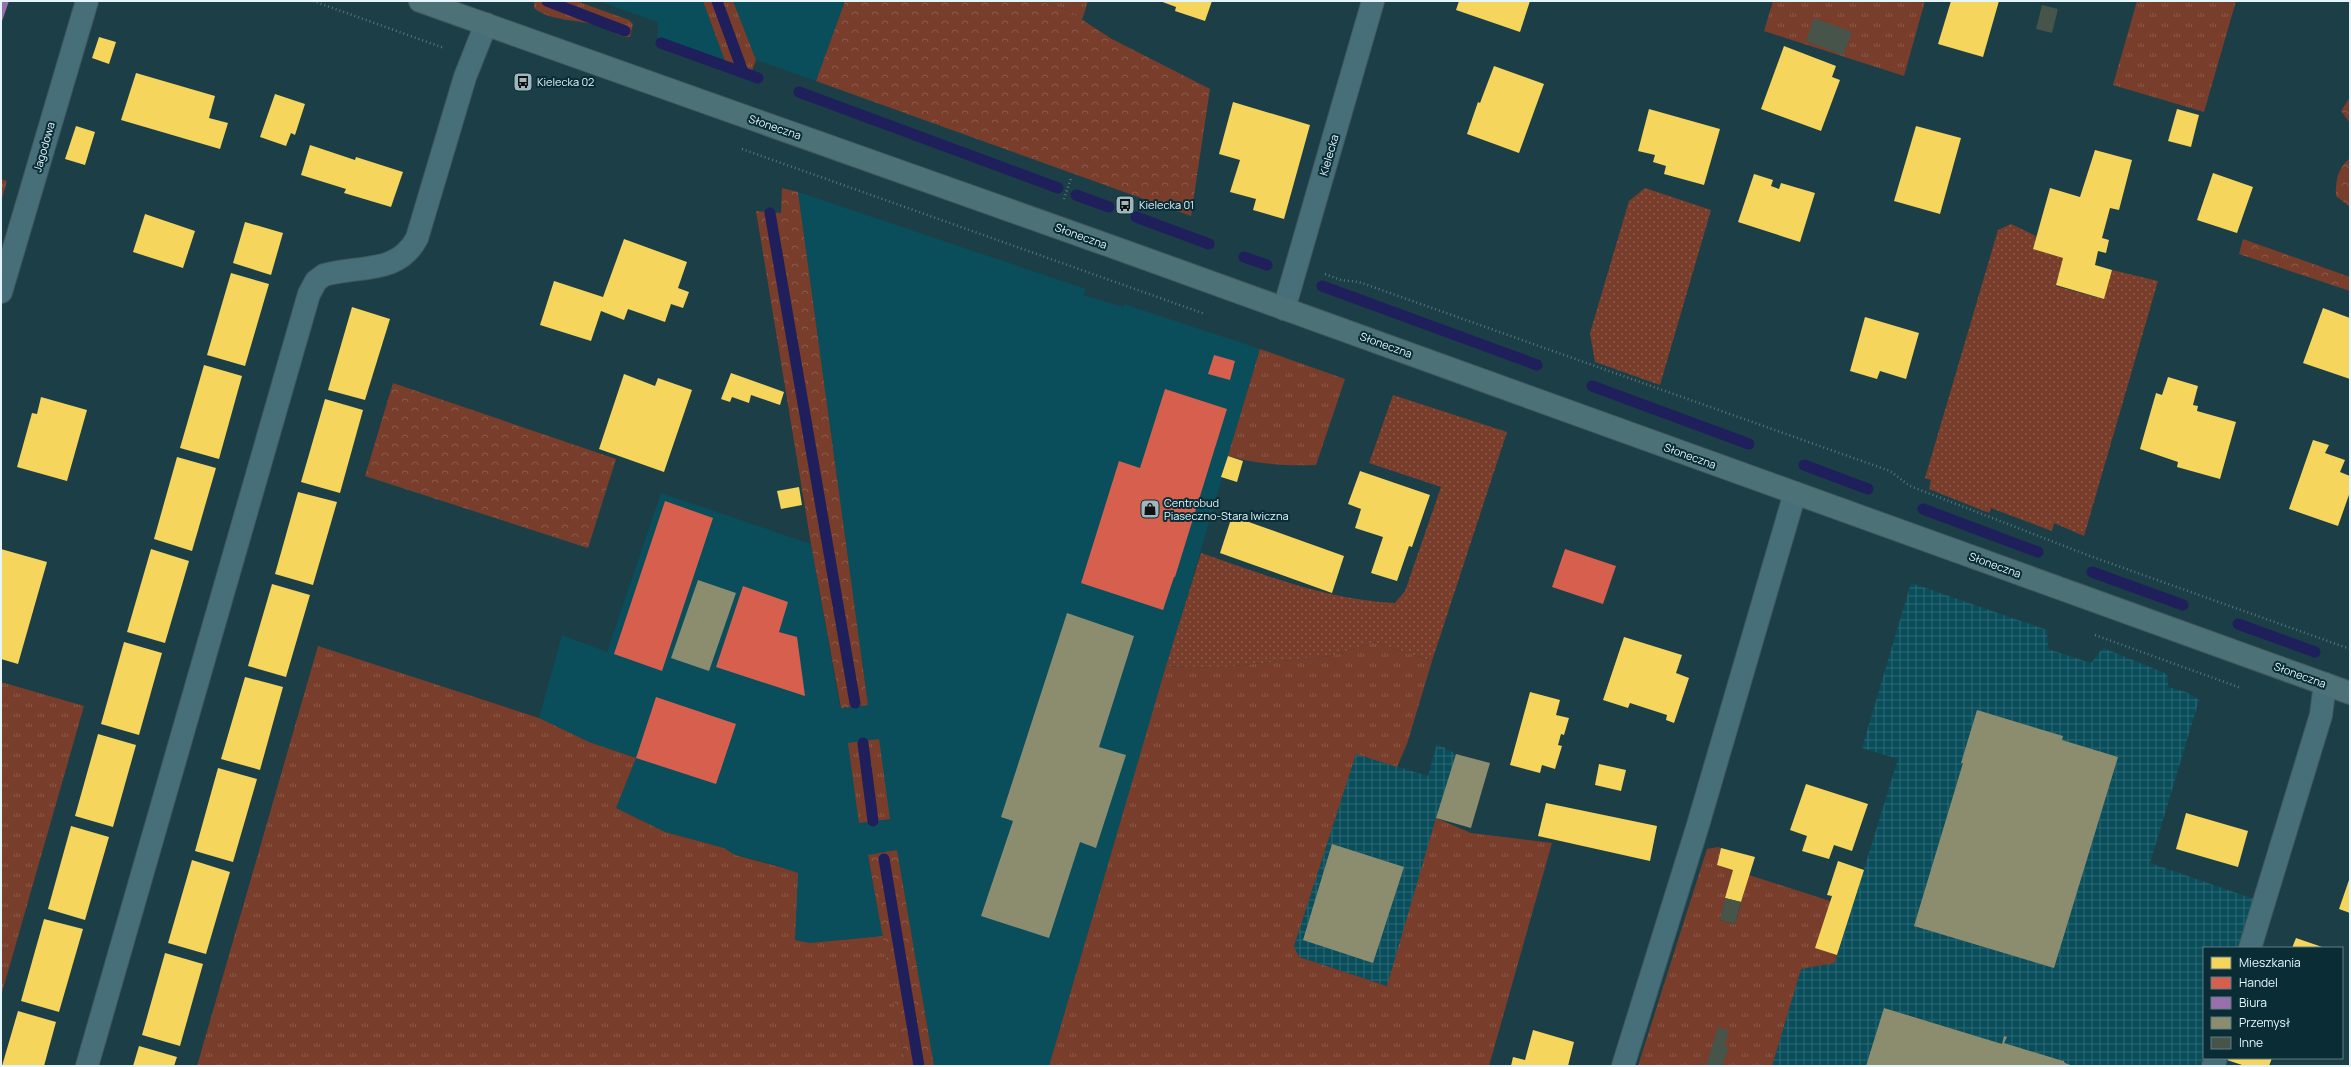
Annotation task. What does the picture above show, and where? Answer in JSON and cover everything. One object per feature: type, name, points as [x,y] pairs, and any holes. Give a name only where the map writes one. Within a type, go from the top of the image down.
[{"type":"main road","name":"Słoneczna","points":[[420,1],[1284,309],[2350,693]]},
{"type":"street","name":"Jagodowa","points":[[1,292],[87,1]]},
{"type":"street","name":"Kielecka","points":[[1284,309],[1374,1]]},
{"type":"street","points":[[87,1066],[309,294],[316,281],[324,276],[394,263],[406,255],[412,247],[472,57],[486,24]]},
{"type":"street","points":[[1623,1066],[1698,825],[1795,493]]},
{"type":"street","points":[[2250,947],[2321,715],[2325,684]]},
{"type":"path","points":[[313,1],[403,35],[472,57]]},
{"type":"path","points":[[738,148],[1210,316]]},
{"type":"path","points":[[1298,263],[1341,280],[1359,282],[1890,471],[1910,486],[2069,548],[2350,649]]},
{"type":"path","points":[[2092,634],[2243,688]]},
{"type":"shaded area","points":[[598,1],[703,1],[725,61],[658,38],[658,22]]},
{"type":"shaded area","points":[[733,1],[845,1],[816,81],[756,60]]},
{"type":"shaded area","points":[[798,192],[1086,289],[1083,295],[1123,307],[1124,304],[1260,349],[1049,1066],[934,1066],[897,850],[868,856],[883,936],[810,943],[795,940],[780,866],[735,855],[724,848],[665,832],[616,808],[636,758],[589,742],[539,718],[562,635],[607,652],[661,493],[811,544],[840,707],[868,705]]},
{"type":"shaded area","points":[[1911,583],[2047,630],[2048,649],[2091,663],[2103,648],[2167,674],[2168,687],[2186,692],[2199,700],[2150,863],[2254,899],[2239,947],[2203,947],[2203,1059],[2206,1059],[2204,1066],[1772,1066],[1801,969],[1835,963],[1898,759],[1862,748]]},
{"type":"shaded area","points":[[1437,744],[1456,754],[1388,986],[1299,957],[1294,946],[1356,754],[1428,776]]},
{"type":"green space","points":[[534,1],[576,1],[629,20],[633,24],[630,37],[618,35],[603,27],[557,18],[541,13],[534,8]]},
{"type":"green space","points":[[703,1],[733,1],[756,60],[752,71],[725,61]]},
{"type":"green space","points":[[845,1],[1039,1],[1067,10],[1112,39],[1210,89],[1191,216],[816,81]]},
{"type":"green space","points":[[1039,1],[1088,1],[1082,20],[1067,10]]},
{"type":"green space","points":[[1773,1],[1925,1],[1904,76],[1764,31]]},
{"type":"green space","points":[[2137,1],[2236,1],[2204,112],[2113,85]]},
{"type":"green space","points":[[2350,97],[2350,123],[2341,111]]},
{"type":"green space","points":[[2350,158],[2350,207],[2336,196],[2336,190],[2340,170]]},
{"type":"green space","points":[[1,179],[7,181],[1,202]]},
{"type":"green space","points":[[782,188],[798,192],[868,705],[841,708],[811,544],[756,211],[781,213]]},
{"type":"green space","points":[[1645,188],[1711,210],[1660,385],[1595,362],[1590,333],[1629,201]]},
{"type":"green space","points":[[2011,224],[2036,236],[2033,249],[2063,258],[2056,286],[2103,299],[2112,270],[2158,281],[2084,536],[2054,523],[2052,531],[1991,508],[1989,513],[1929,489],[1931,480],[1925,478],[1998,230]]},
{"type":"green space","points":[[2243,239],[2350,277],[2350,291],[2239,254]]},
{"type":"green space","points":[[1260,349],[1345,379],[1316,465],[1272,464],[1228,456]]},
{"type":"green space","points":[[393,383],[616,459],[588,548],[365,476]]},
{"type":"green space","points":[[1393,395],[1507,432],[1432,661],[1374,642],[1331,656],[1215,668],[1166,666],[1201,553],[1272,578],[1320,592],[1369,601],[1395,603],[1405,591],[1441,487],[1369,463]]},
{"type":"green space","points":[[1374,642],[1432,661],[1407,744],[1397,767],[1356,754],[1294,946],[1299,957],[1387,986],[1436,818],[1471,833],[1552,843],[1489,1066],[1049,1066],[1166,666],[1215,668],[1331,656]]},
{"type":"green space","points":[[318,646],[539,718],[589,742],[636,758],[616,808],[665,832],[724,848],[735,855],[798,873],[795,940],[810,943],[883,936],[906,1066],[197,1066]]},
{"type":"green space","points":[[1,682],[84,706],[1,996]]},
{"type":"green space","points":[[879,739],[890,819],[859,823],[848,743]]},
{"type":"green space","points":[[1718,847],[1721,848],[1717,865],[1733,870],[1720,920],[1735,924],[1749,875],[1830,901],[1837,955],[1835,963],[1801,969],[1772,1066],[1638,1066],[1707,849]]},
{"type":"green space","points":[[897,850],[934,1066],[906,1066],[868,855]]},
{"type":"building: Mieszkania","points":[[1160,1],[1212,1],[1205,21],[1175,11],[1176,7]]},
{"type":"building: Mieszkania","points":[[1459,1],[1530,1],[1520,32],[1456,10]]},
{"type":"building: Mieszkania","points":[[1951,1],[1999,1],[1983,57],[1938,44]]},
{"type":"building: Mieszkania","points":[[99,37],[116,42],[109,64],[92,58]]},
{"type":"building: Mieszkania","points":[[1784,46],[1836,66],[1832,77],[1840,80],[1821,131],[1761,109]]},
{"type":"building: Mieszkania","points":[[1494,66],[1544,84],[1519,153],[1467,134],[1478,102],[1480,103]]},
{"type":"building: Mieszkania","points":[[136,73],[215,96],[209,118],[228,123],[220,149],[121,120]]},
{"type":"building: Mieszkania","points":[[275,94],[305,104],[295,135],[291,133],[286,146],[260,137]]},
{"type":"building: Mieszkania","points":[[1233,102],[1310,125],[1284,219],[1253,210],[1256,199],[1230,192],[1240,160],[1219,154]]},
{"type":"building: Mieszkania","points":[[1649,109],[1720,129],[1704,185],[1664,174],[1666,166],[1653,162],[1655,155],[1638,151]]},
{"type":"building: Mieszkania","points":[[2177,109],[2199,115],[2191,147],[2168,141]]},
{"type":"building: Mieszkania","points":[[76,126],[95,132],[85,165],[65,159]]},
{"type":"building: Mieszkania","points":[[1916,126],[1961,138],[1940,214],[1894,201]]},
{"type":"building: Mieszkania","points":[[310,145],[355,160],[356,157],[403,172],[391,207],[344,193],[346,189],[301,175]]},
{"type":"building: Mieszkania","points":[[2095,150],[2132,160],[2119,210],[2110,208],[2102,238],[2109,240],[2106,253],[2098,251],[2095,265],[2112,270],[2104,299],[2056,285],[2063,258],[2033,249],[2050,188],[2080,197]]},
{"type":"building: Mieszkania","points":[[2213,173],[2253,187],[2237,233],[2197,220]]},
{"type":"building: Mieszkania","points":[[1754,174],[1773,180],[1771,186],[1779,189],[1781,183],[1815,193],[1800,242],[1738,222]]},
{"type":"building: Mieszkania","points":[[145,214],[195,231],[183,268],[133,252]]},
{"type":"building: Mieszkania","points":[[245,222],[283,233],[271,275],[233,263]]},
{"type":"building: Mieszkania","points":[[624,239],[687,262],[678,288],[689,292],[683,308],[671,304],[665,322],[628,309],[624,320],[601,311],[591,341],[540,325],[554,281],[603,297]]},
{"type":"building: Mieszkania","points":[[231,273],[269,284],[245,366],[207,355]]},
{"type":"building: Mieszkania","points":[[352,307],[390,319],[365,400],[328,390]]},
{"type":"building: Mieszkania","points":[[2323,308],[2350,318],[2350,379],[2303,363]]},
{"type":"building: Mieszkania","points":[[1865,317],[1919,333],[1906,379],[1880,371],[1877,379],[1850,371]]},
{"type":"building: Mieszkania","points":[[204,365],[242,376],[219,459],[180,448]]},
{"type":"building: Mieszkania","points":[[731,373],[784,392],[780,405],[751,395],[749,403],[732,397],[730,402],[721,399]]},
{"type":"building: Mieszkania","points":[[624,374],[655,386],[658,378],[692,390],[664,472],[599,449]]},
{"type":"building: Mieszkania","points":[[2168,377],[2198,386],[2193,405],[2198,406],[2197,411],[2236,422],[2220,479],[2177,467],[2178,462],[2140,449],[2156,393],[2162,395]]},
{"type":"building: Mieszkania","points":[[41,397],[87,410],[67,481],[17,467],[32,413],[37,414]]},
{"type":"building: Mieszkania","points":[[325,399],[363,410],[340,493],[301,482]]},
{"type":"building: Mieszkania","points":[[2313,440],[2329,445],[2325,453],[2345,460],[2340,472],[2350,476],[2350,492],[2338,526],[2289,509]]},
{"type":"building: Mieszkania","points":[[1228,456],[1243,461],[1237,482],[1221,477]]},
{"type":"building: Mieszkania","points":[[177,457],[216,468],[192,551],[154,539]]},
{"type":"building: Mieszkania","points":[[1360,471],[1430,495],[1412,547],[1409,546],[1397,581],[1371,573],[1383,537],[1355,528],[1361,509],[1348,504]]},
{"type":"building: Mieszkania","points":[[799,487],[802,505],[781,509],[777,491]]},
{"type":"building: Mieszkania","points":[[298,492],[337,502],[313,585],[275,574]]},
{"type":"building: Mieszkania","points":[[1232,516],[1344,556],[1332,593],[1220,553]]},
{"type":"building: Mieszkania","points":[[1,549],[47,562],[18,664],[1,659]]},
{"type":"building: Mieszkania","points":[[151,549],[189,561],[165,643],[127,632]]},
{"type":"building: Mieszkania","points":[[272,584],[310,595],[286,677],[248,666]]},
{"type":"building: Mieszkania","points":[[1624,637],[1682,655],[1676,673],[1689,678],[1674,723],[1666,720],[1667,715],[1630,703],[1628,708],[1603,700]]},
{"type":"building: Mieszkania","points":[[124,642],[162,653],[139,735],[101,724]]},
{"type":"building: Mieszkania","points":[[245,677],[283,687],[260,770],[221,759]]},
{"type":"building: Mieszkania","points":[[1530,692],[1560,700],[1556,715],[1569,718],[1564,735],[1561,734],[1558,745],[1562,746],[1555,769],[1542,765],[1540,773],[1510,765]]},
{"type":"building: Mieszkania","points":[[98,734],[136,745],[113,827],[75,816]]},
{"type":"building: Mieszkania","points":[[1599,764],[1626,770],[1621,791],[1595,785]]},
{"type":"building: Mieszkania","points":[[218,768],[257,779],[233,862],[195,851]]},
{"type":"building: Mieszkania","points":[[1806,784],[1868,804],[1852,851],[1834,845],[1829,859],[1802,851],[1807,836],[1790,830]]},
{"type":"building: Mieszkania","points":[[1546,803],[1657,826],[1650,861],[1538,836]]},
{"type":"building: Mieszkania","points":[[2186,813],[2248,831],[2238,867],[2176,849]]},
{"type":"building: Mieszkania","points":[[71,826],[109,837],[85,920],[48,909]]},
{"type":"building: Mieszkania","points":[[1721,848],[1755,857],[1741,902],[1725,898],[1733,870],[1717,865]]},
{"type":"building: Mieszkania","points":[[192,860],[230,872],[206,954],[168,943]]},
{"type":"building: Mieszkania","points":[[1838,861],[1864,870],[1837,955],[1815,948],[1832,896],[1827,895]]},
{"type":"building: Mieszkania","points":[[2350,877],[2350,913],[2339,909]]},
{"type":"building: Mieszkania","points":[[44,919],[83,929],[59,1012],[21,1001]]},
{"type":"building: Mieszkania","points":[[2296,938],[2322,947],[2292,947]]},
{"type":"building: Mieszkania","points":[[165,953],[203,964],[180,1046],[142,1035]]},
{"type":"building: Mieszkania","points":[[18,1011],[56,1022],[44,1066],[2,1066]]},
{"type":"building: Mieszkania","points":[[1533,1030],[1574,1042],[1568,1066],[1511,1066],[1513,1057],[1525,1060]]},
{"type":"building: Mieszkania","points":[[139,1046],[177,1057],[174,1066],[133,1066]]},
{"type":"building: Mieszkania","points":[[2272,1059],[2269,1066],[2245,1066],[2227,1060]]},
{"type":"building: Handel","points":[[1214,355],[1235,361],[1230,380],[1208,374]]},
{"type":"building: Handel","name":"Centrobud Piaseczno-Stara Iwiczna","points":[[1165,389],[1227,409],[1175,577],[1163,610],[1081,583],[1119,461],[1140,468]]},
{"type":"building: Handel","points":[[665,501],[713,518],[662,671],[614,654]]},
{"type":"building: Handel","points":[[1565,549],[1616,566],[1603,604],[1552,587]]},
{"type":"building: Handel","points":[[743,586],[788,602],[779,632],[797,637],[805,696],[716,667]]},
{"type":"building: Handel","points":[[656,697],[736,724],[716,784],[636,758]]},
{"type":"building: Biura","points":[[1,1],[9,1],[1,24]]},
{"type":"building: Przemysł","points":[[698,580],[736,593],[709,671],[671,658]]},
{"type":"building: Przemysł","points":[[1067,613],[1134,636],[1099,747],[1126,755],[1096,848],[1080,842],[1049,938],[981,916],[1013,821],[1001,817]]},
{"type":"building: Przemysł","points":[[1977,710],[2063,736],[2062,740],[2118,757],[2054,968],[1914,926],[1963,763],[1961,763]]},
{"type":"building: Przemysł","points":[[1456,754],[1490,763],[1471,828],[1436,818]]},
{"type":"building: Przemysł","points":[[1332,844],[1404,867],[1373,963],[1303,940]]},
{"type":"building: Przemysł","points":[[1884,1008],[2002,1044],[2004,1036],[2007,1037],[2004,1043],[2063,1060],[2065,1063],[2073,1066],[1866,1066]]},
{"type":"building: Inne","points":[[2042,5],[2058,9],[2052,33],[2036,29]]},
{"type":"building: Inne","points":[[1814,18],[1852,32],[1843,55],[1806,41]]},
{"type":"building: Inne","points":[[1725,898],[1741,902],[1735,924],[1720,920]]},
{"type":"building: Inne","points":[[1718,1027],[1729,1031],[1724,1046],[1729,1047],[1722,1066],[1706,1066]]},
{"type":"waterway","points":[[547,1],[625,31]]},
{"type":"waterway","points":[[717,1],[743,72]]},
{"type":"waterway","points":[[661,43],[758,78]]},
{"type":"waterway","points":[[799,92],[1058,188]]},
{"type":"waterway","points":[[1076,195],[1109,207]]},
{"type":"waterway","points":[[770,213],[855,703]]},
{"type":"waterway","points":[[1136,217],[1209,244]]},
{"type":"waterway","points":[[1244,257],[1267,265]]},
{"type":"waterway","points":[[1322,286],[1537,365]]},
{"type":"waterway","points":[[1592,386],[1749,444]]},
{"type":"waterway","points":[[1804,465],[1868,489]]},
{"type":"waterway","points":[[1923,509],[2038,552]]},
{"type":"waterway","points":[[2092,572],[2183,605]]},
{"type":"waterway","points":[[2238,624],[2315,652]]},
{"type":"waterway","points":[[863,743],[873,821]]},
{"type":"waterway","points":[[884,859],[919,1066]]},
{"type":"place","name":"Kielecka 02","points":[[523,82]]},
{"type":"place","name":"Kielecka 01","points":[[1125,205]]},
{"type":"place","name":"Centrobud Piaseczno-Stara Iwiczna","points":[[1150,509]]}]
